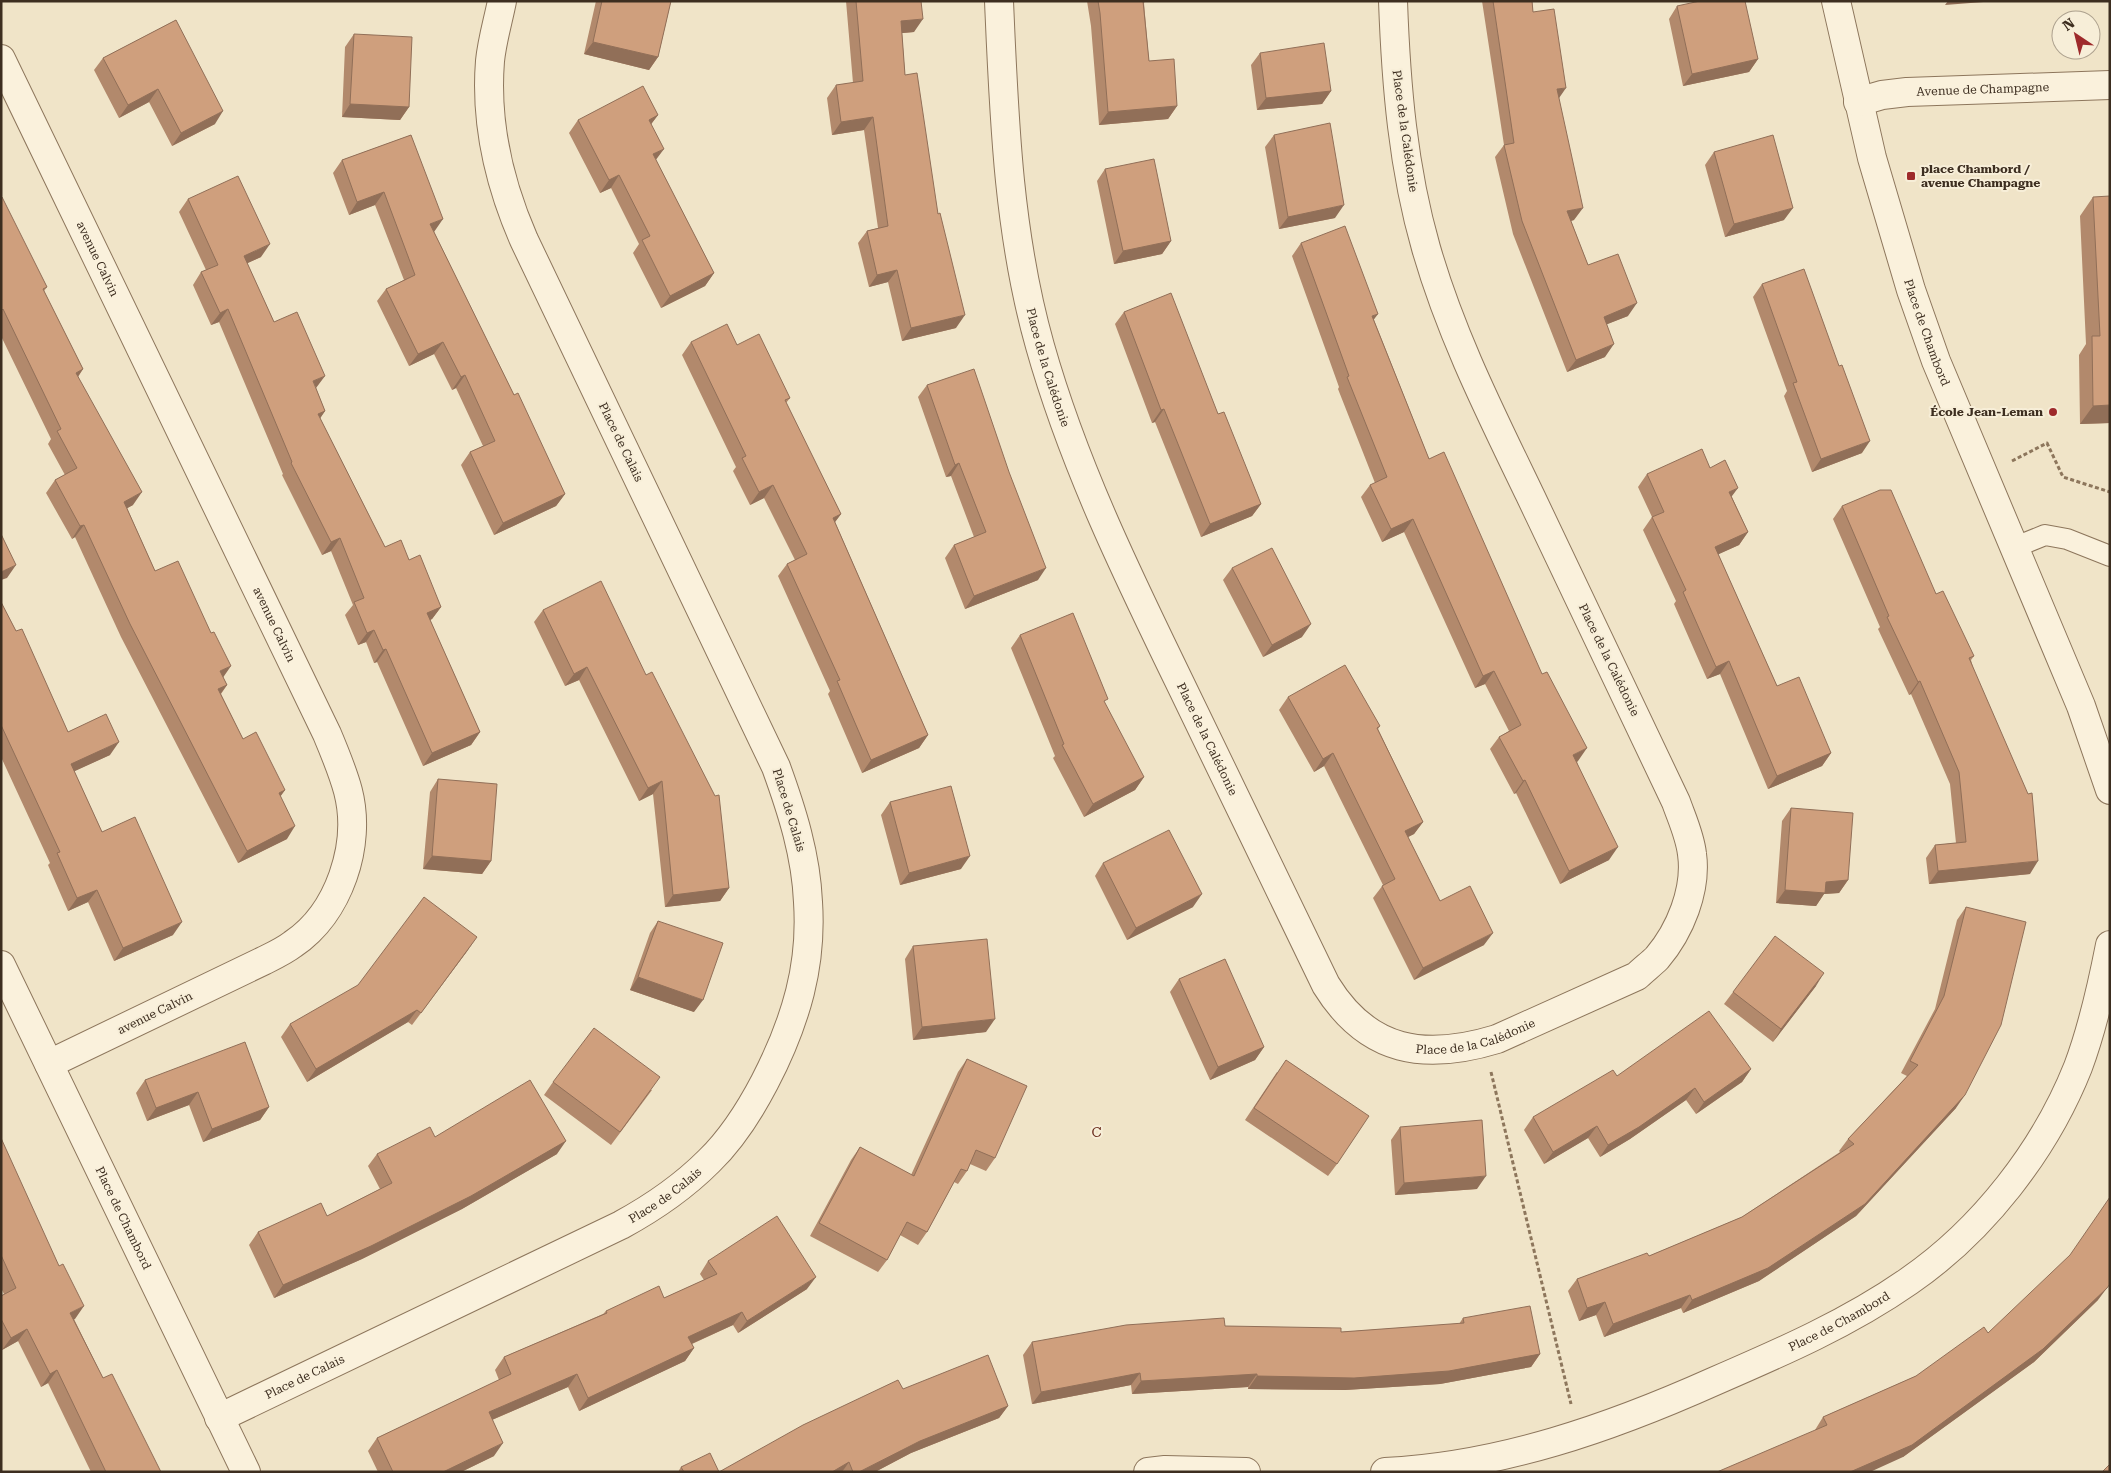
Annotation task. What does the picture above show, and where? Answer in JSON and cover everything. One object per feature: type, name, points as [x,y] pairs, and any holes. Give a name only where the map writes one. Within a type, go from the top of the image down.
[{"type":"street","name":"Place de Calais","points":[[219,1418],[622,1226],[656,1206],[711,1160],[731,1135],[771,1070],[800,992],[808,946],[808,902],[803,854],[793,814],[776,767],[524,240],[503,187],[491,128],[489,96],[490,60],[502,1]]},
{"type":"street","name":"Place de la Calédonie","points":[[999,1],[1004,130],[1008,175],[1021,263],[1045,362],[1068,430],[1103,522],[1313,958],[1337,1002],[1352,1018],[1374,1035],[1397,1046],[1424,1051],[1474,1046],[1497,1039],[1636,976],[1656,959],[1672,939],[1685,910],[1692,885],[1692,855],[1686,828],[1676,802],[1480,390],[1443,302],[1419,220],[1404,144],[1398,87],[1393,1]]},
{"type":"street","name":"Place de Chambord","points":[[1836,1],[1858,102],[1894,234],[1936,361],[2081,706],[2110,790]]},
{"type":"street","name":"avenue Calvin","points":[[1,59],[327,734],[341,766],[352,821],[350,851],[345,874],[337,891],[317,923],[294,944],[263,961],[49,1064]]},
{"type":"street","name":"Avenue de Champagne","points":[[1858,102],[1882,95],[1907,92],[2110,85]]},
{"type":"street","name":"Place de Chambord","points":[[1385,1472],[1454,1465],[1522,1451],[1566,1440],[1630,1417],[1770,1357],[1832,1328],[1866,1309],[1916,1276],[1951,1248],[1994,1203],[2026,1162],[2048,1126],[2068,1090],[2086,1044],[2101,992],[2110,945]]},
{"type":"street","name":"Place de Chambord","points":[[1,965],[246,1472]]},
{"type":"street","points":[[1148,1472],[1173,1470],[1246,1472]]},
{"type":"lane","points":[[2013,548],[2045,536],[2067,540],[2110,556]]},
{"type":"path","points":[[2011,461],[2046,443],[2063,477],[2110,492]]},
{"type":"path","points":[[1491,1072],[1573,1414]]},
{"type":"building","points":[[602,1],[671,1],[658,57],[593,42]]},
{"type":"building","points":[[856,1],[921,1],[923,19],[901,21],[905,75],[917,73],[938,214],[940,213],[965,315],[911,328],[897,270],[877,275],[867,231],[888,226],[873,117],[841,122],[836,85],[863,81]]},
{"type":"building","points":[[1098,1],[1143,1],[1149,61],[1174,59],[1177,106],[1108,112]]},
{"type":"building","points":[[1493,1],[1532,1],[1533,12],[1554,9],[1566,88],[1557,89],[1583,208],[1567,211],[1588,265],[1618,254],[1637,303],[1604,317],[1614,344],[1576,360],[1522,221],[1504,145],[1514,143]]},
{"type":"building","points":[[1700,1],[1745,1],[1758,59],[1692,74],[1677,6]]},
{"type":"building","points":[[176,20],[223,111],[181,133],[158,89],[128,105],[103,58]]},
{"type":"building","points":[[354,34],[412,37],[409,107],[350,104]]},
{"type":"building","points":[[1324,43],[1331,91],[1266,98],[1260,53]]},
{"type":"building","points":[[643,86],[658,115],[649,120],[664,149],[653,154],[714,273],[670,296],[642,240],[650,236],[619,175],[609,180],[578,120]]},
{"type":"building","points":[[1330,123],[1344,205],[1288,217],[1274,135]]},
{"type":"building","points":[[411,135],[443,219],[430,224],[514,395],[518,393],[565,494],[503,523],[470,452],[495,441],[465,375],[461,377],[443,342],[418,354],[386,289],[415,275],[384,192],[357,202],[342,160]]},
{"type":"building","points":[[1773,135],[1793,208],[1734,224],[1714,152]]},
{"type":"building","points":[[1154,159],[1171,241],[1123,251],[1105,169]]},
{"type":"building","points":[[238,176],[270,244],[244,256],[274,322],[297,312],[325,376],[313,381],[325,411],[318,414],[385,547],[401,540],[409,560],[420,555],[441,607],[427,613],[480,732],[432,753],[386,649],[383,650],[374,630],[367,633],[354,602],[364,598],[340,538],[331,542],[291,463],[228,309],[220,313],[201,272],[218,265],[188,199]]},
{"type":"building","points":[[2110,196],[2110,405],[2093,406],[2092,336],[2100,336],[2093,197]]},
{"type":"building","points":[[2,197],[47,287],[43,289],[83,369],[76,373],[142,492],[124,502],[155,571],[178,561],[211,633],[214,632],[231,666],[220,671],[227,685],[218,689],[243,739],[256,732],[285,790],[279,793],[295,826],[247,851],[130,624],[84,525],[80,526],[55,480],[77,468],[57,431],[61,429],[3,309],[1,309]]},
{"type":"building","points":[[1345,226],[1378,314],[1372,316],[1429,459],[1444,452],[1542,674],[1547,672],[1587,748],[1573,755],[1618,847],[1569,871],[1525,780],[1523,781],[1499,737],[1521,725],[1494,671],[1483,676],[1413,519],[1391,529],[1370,485],[1387,477],[1347,377],[1349,376],[1301,243]]},
{"type":"building","points":[[1804,269],[1839,366],[1842,365],[1870,441],[1821,459],[1793,383],[1797,382],[1762,284]]},
{"type":"building","points":[[1171,293],[1218,414],[1224,412],[1261,504],[1210,524],[1164,409],[1161,410],[1124,312]]},
{"type":"building","points":[[727,324],[737,345],[759,334],[790,398],[785,400],[841,514],[833,518],[928,735],[871,760],[837,681],[840,680],[787,564],[807,554],[773,485],[759,492],[742,458],[746,456],[691,342]]},
{"type":"building","points":[[974,369],[1009,472],[1046,568],[974,596],[954,545],[986,532],[959,463],[955,465],[927,385]]},
{"type":"building","points":[[1702,449],[1710,468],[1725,460],[1738,488],[1729,492],[1748,532],[1715,547],[1777,686],[1799,677],[1831,753],[1777,776],[1729,661],[1716,667],[1683,592],[1686,590],[1652,517],[1664,512],[1647,474]]},
{"type":"building","points":[[1880,490],[1891,490],[1936,594],[1943,591],[1974,656],[1969,658],[2028,794],[2032,793],[2038,861],[1938,871],[1935,845],[1966,842],[1959,772],[1920,681],[1918,682],[1887,617],[1889,616],[1842,506]]},
{"type":"building","points":[[1,534],[16,565],[1,572]]},
{"type":"building","points":[[1272,548],[1311,624],[1272,645],[1232,568]]},
{"type":"building","points":[[601,581],[646,675],[652,672],[715,796],[719,795],[729,888],[673,895],[662,781],[648,788],[587,667],[574,674],[543,610]]},
{"type":"building","points":[[1,602],[16,631],[22,629],[68,732],[106,714],[119,742],[71,764],[102,832],[135,817],[182,922],[123,948],[97,890],[77,898],[57,853],[60,852],[1,725]]},
{"type":"building","points":[[1073,613],[1108,699],[1104,701],[1144,777],[1093,804],[1062,745],[1064,744],[1020,635]]},
{"type":"building","points":[[1345,665],[1380,726],[1377,728],[1423,822],[1405,831],[1440,901],[1470,886],[1493,933],[1423,968],[1382,886],[1395,879],[1333,753],[1323,759],[1288,697]]},
{"type":"building","points":[[438,779],[497,784],[491,861],[432,856]]},
{"type":"building","points":[[951,786],[970,856],[909,873],[890,802]]},
{"type":"building","points":[[1791,808],[1853,813],[1848,880],[1826,882],[1825,893],[1785,890]]},
{"type":"building","points":[[1169,830],[1202,894],[1136,928],[1103,863]]},
{"type":"building","points":[[424,897],[477,937],[421,1013],[417,1010],[316,1069],[290,1024],[358,985]]},
{"type":"building","points":[[1966,907],[2026,922],[2001,1025],[1965,1095],[1865,1204],[1768,1268],[1692,1300],[1690,1295],[1613,1324],[1605,1302],[1587,1308],[1577,1279],[1647,1253],[1649,1256],[1742,1217],[1854,1144],[1848,1139],[1918,1065],[1910,1061],[1944,996]]},
{"type":"building","points":[[658,921],[723,943],[703,1000],[638,977]]},
{"type":"building","points":[[1775,936],[1824,973],[1781,1029],[1733,992]]},
{"type":"building","points":[[987,939],[995,1019],[922,1027],[913,946]]},
{"type":"building","points":[[1225,959],[1264,1047],[1218,1067],[1179,979]]},
{"type":"building","points":[[1709,1011],[1751,1069],[1704,1102],[1695,1088],[1639,1127],[1608,1145],[1597,1126],[1553,1152],[1533,1117],[1613,1070],[1617,1076]]},
{"type":"building","points":[[594,1028],[660,1077],[620,1132],[553,1082]]},
{"type":"building","points":[[245,1042],[269,1107],[212,1129],[198,1092],[156,1108],[145,1080]]},
{"type":"building","points":[[967,1059],[1027,1086],[995,1158],[976,1150],[967,1171],[961,1169],[927,1232],[907,1222],[887,1260],[819,1223],[860,1147],[914,1176]]},
{"type":"building","points":[[1286,1060],[1369,1116],[1337,1164],[1254,1108]]},
{"type":"building","points":[[530,1080],[566,1141],[471,1196],[371,1246],[283,1285],[258,1232],[321,1203],[327,1216],[392,1183],[377,1154],[430,1127],[435,1137]]},
{"type":"building","points":[[1482,1120],[1486,1176],[1404,1183],[1400,1127]]},
{"type":"building","points":[[1,1138],[59,1266],[63,1264],[84,1306],[70,1313],[103,1378],[112,1374],[161,1472],[106,1472],[57,1370],[50,1374],[27,1329],[11,1338],[1,1319],[1,1296],[16,1288],[1,1255]]},
{"type":"building","points":[[2110,1197],[2110,1284],[2107,1288],[2043,1349],[1912,1445],[1850,1472],[1717,1472],[1827,1425],[1823,1417],[1916,1376],[1984,1327],[1988,1333],[2070,1255]]},
{"type":"building","points":[[777,1216],[816,1277],[747,1321],[742,1312],[688,1337],[694,1348],[588,1398],[577,1374],[489,1412],[503,1443],[443,1472],[393,1472],[377,1438],[511,1374],[504,1357],[607,1313],[606,1311],[659,1286],[664,1298],[717,1274],[708,1261]]},
{"type":"building","points":[[1530,1306],[1540,1354],[1449,1371],[1354,1378],[1257,1376],[1257,1374],[1141,1381],[1140,1373],[1041,1392],[1032,1342],[1126,1325],[1224,1318],[1225,1326],[1341,1328],[1341,1332],[1464,1323],[1463,1318]]},
{"type":"building","points":[[988,1355],[1008,1406],[920,1441],[859,1472],[853,1472],[849,1462],[832,1472],[719,1472],[803,1425],[898,1380],[903,1389]]},
{"type":"building","points":[[710,1453],[719,1472],[684,1472],[681,1467]]},
{"type":"building","points":[[2110,1464],[2110,1472],[2102,1472]]},
{"type":"place","name":"place Chambord / avenue Champagne","points":[[1911,176]]},
{"type":"place","name":"École Jean-Leman","points":[[2053,412]]},
{"type":"district","name":"C","points":[[1097,1132]]}]
